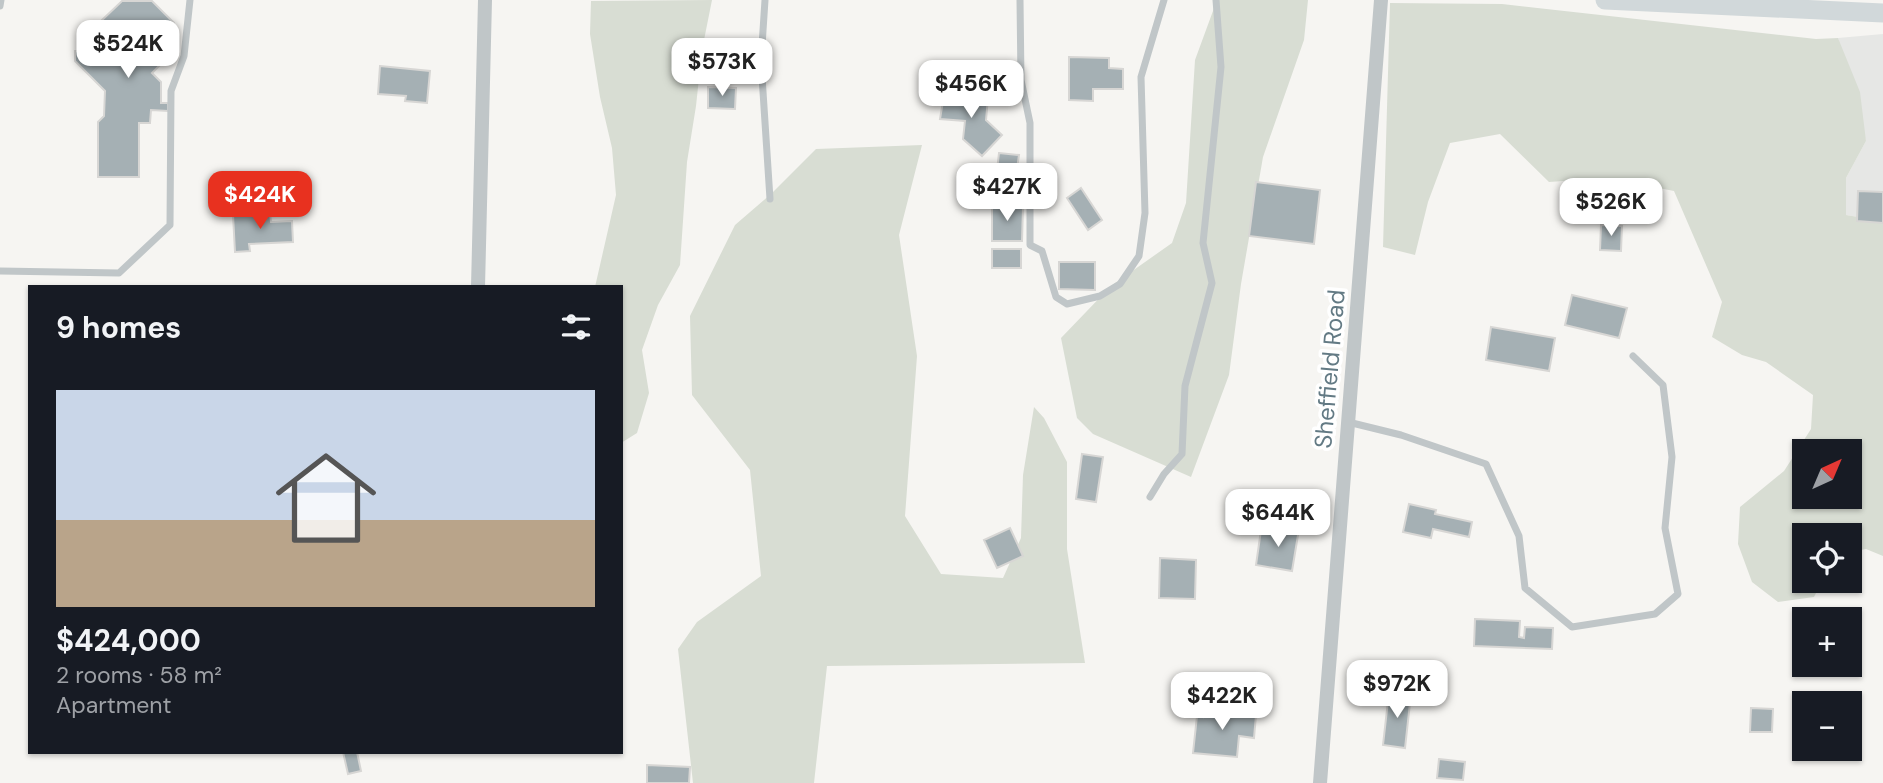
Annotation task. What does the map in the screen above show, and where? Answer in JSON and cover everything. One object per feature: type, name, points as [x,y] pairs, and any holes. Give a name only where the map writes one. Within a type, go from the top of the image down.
[{"type":"main road","points":[[1605,0],[1883,13]]},
{"type":"street","points":[[478,285],[485,0]]},
{"type":"street","name":"Sheffield Road","points":[[1320,783],[1381,0]]},
{"type":"lane","points":[[0,6],[1,0]]},
{"type":"lane","points":[[0,271],[119,273],[170,225],[171,91],[184,56],[190,0]]},
{"type":"lane","points":[[765,0],[761,61],[770,199]]},
{"type":"lane","points":[[1020,0],[1021,80],[1030,123],[1030,245],[1042,251],[1056,297],[1066,304],[1100,296],[1120,284],[1139,256],[1145,213],[1141,77],[1164,0]]},
{"type":"lane","points":[[1150,497],[1164,474],[1182,454],[1185,386],[1212,283],[1203,243],[1221,67],[1216,0]]},
{"type":"lane","points":[[1348,422],[1401,435],[1486,464],[1519,536],[1525,588],[1572,627],[1655,614],[1678,594],[1665,527],[1672,457],[1663,385],[1633,356]]},
{"type":"shaded area","points":[[712,0],[702,50],[687,162],[680,265],[658,305],[642,350],[649,393],[637,433],[623,442],[623,285],[595,285],[616,195],[612,148],[600,97],[590,34],[591,1]]},
{"type":"shaded area","points":[[1217,0],[1308,0],[1304,40],[1263,157],[1241,284],[1229,375],[1191,477],[1093,434],[1077,418],[1061,338],[1111,286],[1172,243],[1186,203],[1195,60]]},
{"type":"shaded area","points":[[1390,3],[1502,4],[1816,39],[1838,38],[1860,92],[1866,141],[1846,178],[1846,215],[1883,221],[1883,556],[1862,550],[1862,523],[1792,523],[1792,593],[1816,593],[1814,597],[1778,602],[1752,582],[1738,544],[1740,507],[1784,471],[1792,459],[1792,509],[1862,509],[1862,439],[1805,439],[1811,429],[1813,395],[1766,362],[1742,355],[1712,337],[1722,302],[1674,191],[1607,178],[1549,182],[1500,134],[1450,143],[1428,202],[1415,255],[1383,247]]},
{"type":"shaded area","points":[[1883,34],[1883,221],[1846,215],[1846,178],[1866,141],[1838,38]]},
{"type":"shaded area","points":[[922,145],[899,235],[917,356],[905,516],[941,574],[1003,578],[1021,538],[1023,475],[1034,407],[1044,418],[1067,462],[1067,549],[1085,663],[827,666],[814,783],[693,783],[678,649],[697,622],[761,576],[750,470],[692,395],[690,316],[735,225],[816,149]]},
{"type":"building","points":[[122,1],[152,1],[174,23],[173,52],[152,73],[161,82],[161,103],[168,103],[168,111],[151,110],[150,123],[139,123],[139,177],[98,177],[98,122],[104,116],[105,91],[75,61],[75,51],[100,51],[100,22]]},
{"type":"building","points":[[1069,57],[1109,58],[1109,68],[1123,69],[1123,89],[1093,89],[1093,101],[1069,100]]},
{"type":"building","points":[[380,66],[430,71],[427,103],[405,101],[406,96],[378,94]]},
{"type":"building","points":[[708,87],[736,88],[735,109],[708,108]]},
{"type":"building","points":[[945,89],[958,90],[957,99],[971,100],[977,94],[984,94],[988,98],[986,120],[1002,135],[982,156],[963,139],[965,121],[940,119]]},
{"type":"building","points":[[999,153],[1019,155],[1014,190],[995,187]]},
{"type":"building","points":[[1256,182],[1320,190],[1314,244],[1249,236]]},
{"type":"building","points":[[1081,188],[1102,220],[1088,230],[1067,198]]},
{"type":"building","points":[[1858,191],[1883,192],[1883,223],[1857,221]]},
{"type":"building","points":[[992,205],[1023,206],[1022,241],[992,241]]},
{"type":"building","points":[[270,213],[271,222],[292,221],[293,242],[249,244],[250,251],[235,252],[233,215]]},
{"type":"building","points":[[1601,225],[1622,226],[1621,251],[1600,250]]},
{"type":"building","points":[[992,249],[1021,249],[1021,268],[992,268]]},
{"type":"building","points":[[1059,262],[1095,262],[1095,290],[1059,289]]},
{"type":"building","points":[[1572,295],[1627,308],[1619,338],[1565,325]]},
{"type":"building","points":[[1491,327],[1555,338],[1549,371],[1486,360]]},
{"type":"building","points":[[1082,454],[1103,457],[1096,502],[1076,499]]},
{"type":"building","points":[[1409,504],[1436,510],[1435,514],[1472,522],[1469,537],[1433,529],[1431,538],[1403,532]]},
{"type":"building","points":[[1279,526],[1299,529],[1292,571],[1256,565],[1261,530],[1278,533]]},
{"type":"building","points":[[1010,528],[1023,556],[997,568],[984,540]]},
{"type":"building","points":[[1160,558],[1196,560],[1195,599],[1159,598]]},
{"type":"building","points":[[1475,619],[1520,621],[1519,637],[1524,638],[1525,627],[1553,628],[1552,649],[1474,646]]},
{"type":"building","points":[[1389,692],[1411,694],[1405,748],[1383,745]]},
{"type":"building","points":[[1751,708],[1773,709],[1772,732],[1750,732]]},
{"type":"building","points":[[1203,710],[1256,715],[1254,738],[1239,736],[1237,757],[1193,753],[1197,716],[1203,717]]},
{"type":"building","points":[[343,754],[357,754],[361,771],[348,774]]},
{"type":"building","points":[[1439,759],[1465,762],[1463,780],[1437,778]]},
{"type":"building","points":[[647,765],[690,767],[689,783],[647,783]]}]
